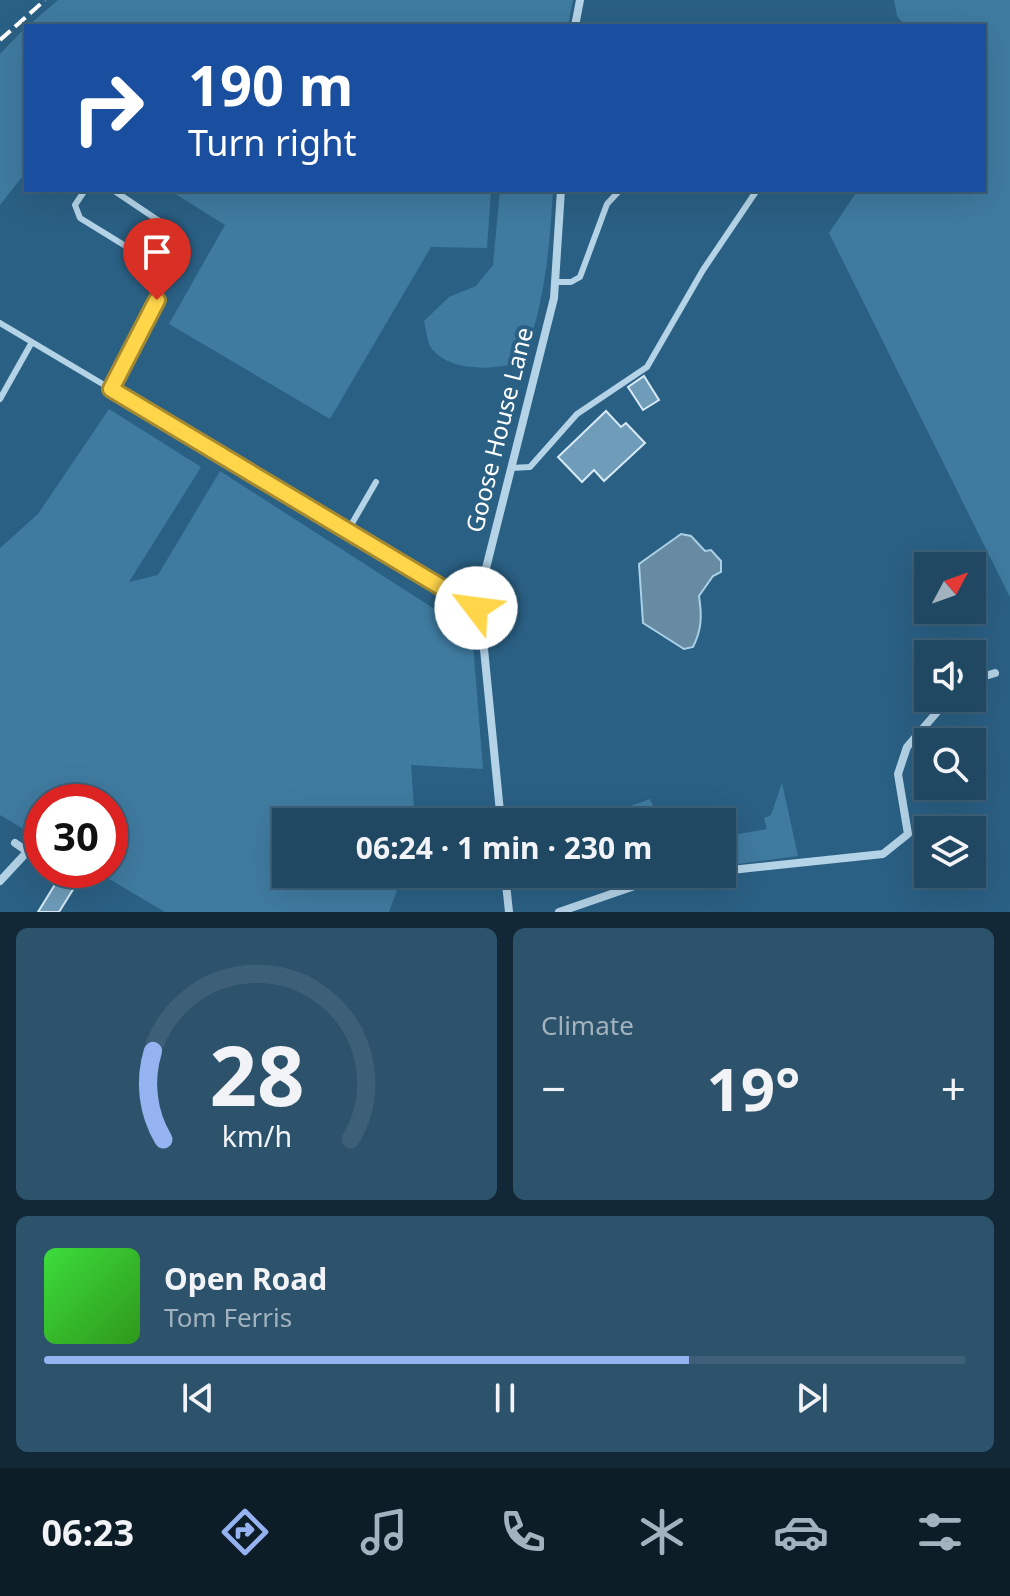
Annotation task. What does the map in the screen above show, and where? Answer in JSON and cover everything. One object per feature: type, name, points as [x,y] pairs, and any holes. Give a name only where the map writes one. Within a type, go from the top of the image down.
[{"type":"street","points":[[575,24],[580,0]]},
{"type":"street","name":"Goose House Lane","points":[[500,808],[484,649],[476,608],[554,298],[561,192]]},
{"type":"street","points":[[111,389],[476,608]]},
{"type":"street","points":[[986,676],[995,673]]},
{"type":"street","points":[[736,870],[883,854],[908,834],[898,774],[907,747],[937,712]]},
{"type":"street","points":[[15,843],[24,850]]},
{"type":"street","points":[[0,881],[24,855]]},
{"type":"street","points":[[506,888],[509,912]]},
{"type":"street","points":[[559,912],[629,888]]},
{"type":"lane","points":[[84,192],[75,205],[80,218],[171,274]]},
{"type":"lane","points":[[0,323],[111,389],[127,352],[183,247],[182,239],[116,192]]},
{"type":"lane","points":[[555,282],[571,282],[580,277],[607,204],[618,192]]},
{"type":"lane","points":[[511,468],[530,467],[577,414],[647,367],[703,270],[756,192]]},
{"type":"lane","points":[[0,399],[32,342]]},
{"type":"lane","points":[[347,532],[376,482]]},
{"type":"shaded area","points":[[58,0],[573,0],[568,24],[30,24]]},
{"type":"shaded area","points":[[894,0],[1010,0],[1010,597],[829,233],[857,192],[986,192],[986,24],[903,24],[897,16]]},
{"type":"shaded area","points":[[24,29],[24,175],[0,205],[0,54]]},
{"type":"shaded area","points":[[172,192],[491,192],[487,248],[431,247],[330,419],[169,324],[225,225]]},
{"type":"shaded area","points":[[500,192],[553,192],[548,257],[537,317],[524,361],[488,368],[449,361],[430,346],[424,321],[449,297],[476,286],[493,265]]},
{"type":"shaded area","points":[[109,409],[201,467],[129,582],[158,575],[220,471],[433,608],[452,622],[473,645],[483,769],[411,765],[414,808],[272,808],[272,888],[398,888],[389,912],[165,912],[124,888],[128,888],[128,784],[24,784],[24,829],[0,815],[0,548],[38,514]]},
{"type":"shaded area","points":[[681,534],[691,536],[705,551],[711,550],[721,561],[721,572],[713,576],[699,596],[701,610],[696,640],[693,647],[684,649],[643,623],[639,564]]},
{"type":"shaded area","points":[[782,783],[798,856],[736,864],[736,835],[767,829],[764,818],[771,815]]},
{"type":"shaded area","points":[[650,799],[654,808],[625,808]]},
{"type":"building","points":[[644,376],[659,400],[643,410],[628,387]]},
{"type":"building","points":[[606,411],[621,427],[626,423],[645,443],[604,481],[594,470],[582,482],[558,457]]},
{"type":"building","points":[[53,888],[74,888],[59,912],[38,912]]},
{"type":"railway","points":[[0,40],[45,0]]},
{"type":"route","points":[[157,300],[127,352],[111,389],[476,608]]}]
